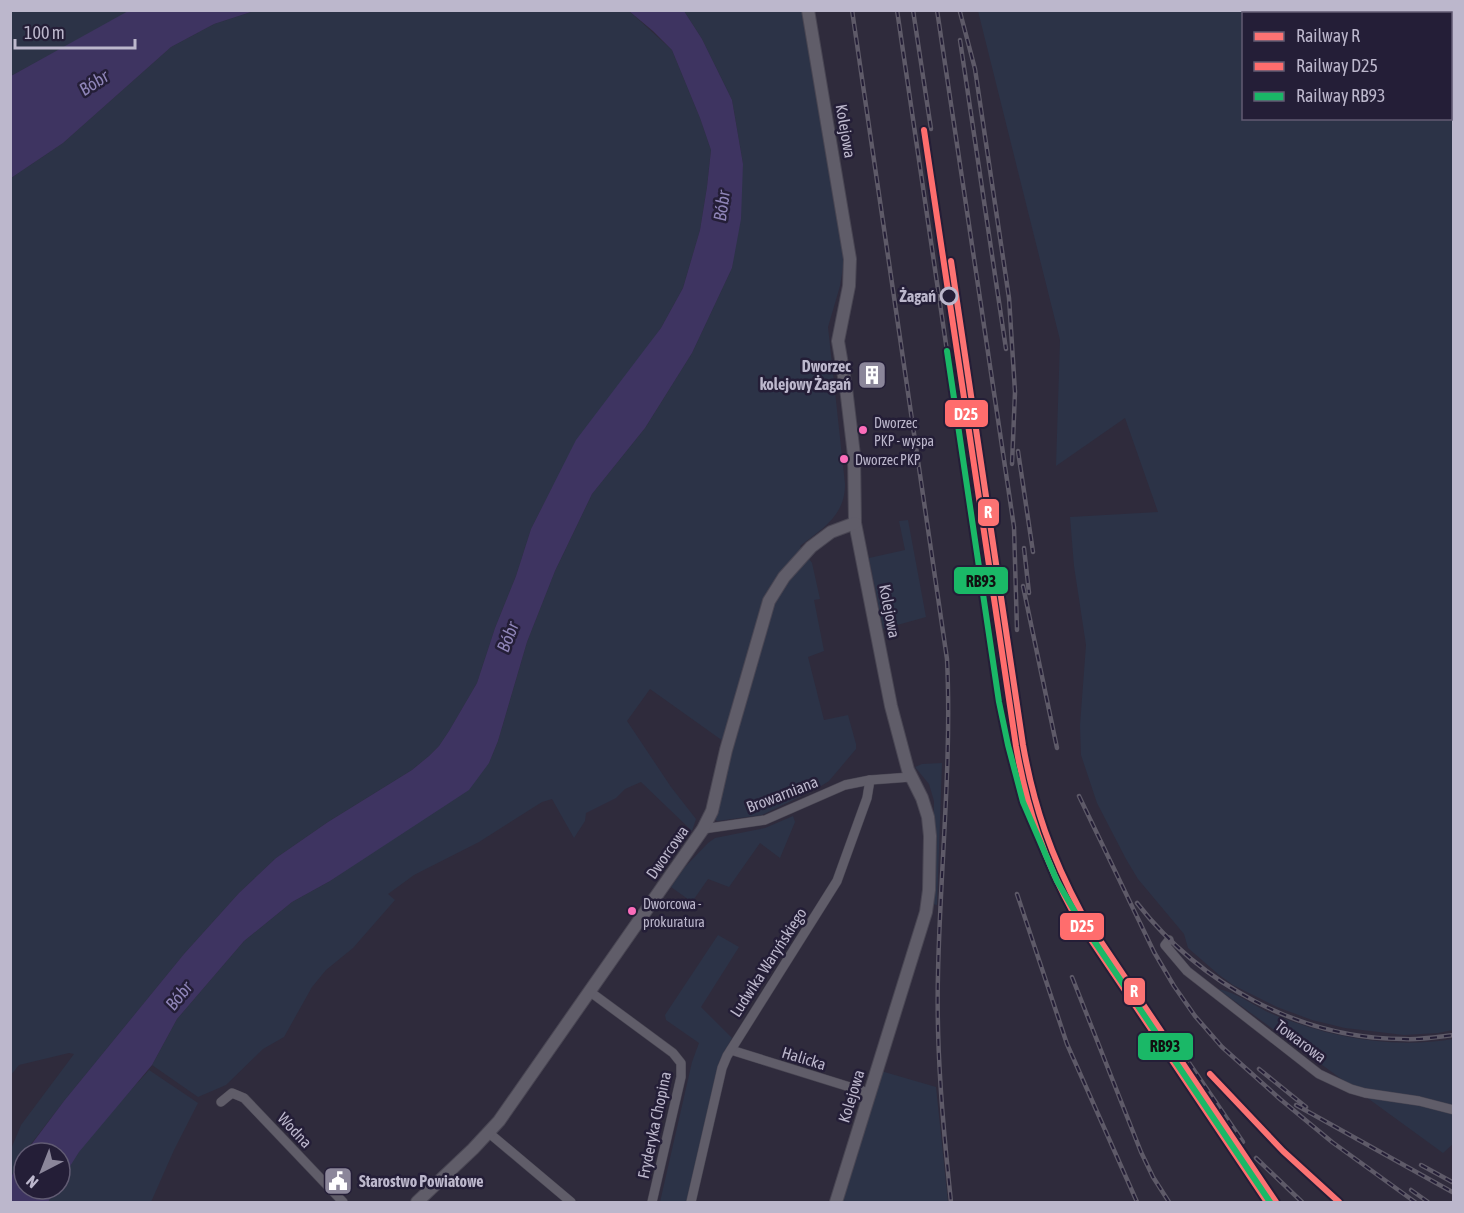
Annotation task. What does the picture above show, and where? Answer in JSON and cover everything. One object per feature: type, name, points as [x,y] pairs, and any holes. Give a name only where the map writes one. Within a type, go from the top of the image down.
[{"type":"street","name":"Kolejowa","points":[[808,10],[850,259],[849,286],[838,341],[854,455],[855,523],[891,706],[911,777],[922,798],[929,826],[928,902],[836,1203]]},
{"type":"street","name":"Dworcowa","points":[[417,1203],[489,1133],[703,829],[712,811],[726,750],[770,601],[784,577],[812,547],[831,532],[855,523]]},
{"type":"street","points":[[870,780],[911,777]]},
{"type":"street","name":"Browarniana","points":[[703,829],[751,824],[765,820],[845,785],[870,780]]},
{"type":"street","name":"Ludwika Waryńskiego","points":[[691,1203],[722,1068],[730,1050],[837,881],[867,798],[870,780]]},
{"type":"street","name":"Towarowa","points":[[1169,940],[1165,945],[1187,972],[1319,1074],[1365,1093],[1419,1101],[1454,1110]]},
{"type":"street","name":"Fryderyka Chopina","points":[[589,992],[672,1053],[681,1063],[681,1077],[652,1203]]},
{"type":"street","name":"Halicka","points":[[730,1050],[869,1093]]},
{"type":"street","name":"Wodna","points":[[220,1102],[232,1094],[244,1098],[343,1203]]},
{"type":"street","points":[[489,1133],[571,1203]]},
{"type":"shaded area","points":[[11,11],[130,11],[11,76]]},
{"type":"shaded area","points":[[254,11],[629,11],[672,50],[711,150],[700,230],[683,288],[661,328],[553,486],[531,529],[477,683],[439,746],[412,770],[328,822],[276,858],[239,893],[184,954],[33,1141],[14,1141],[21,1125],[74,1054],[69,1053],[19,1065],[11,1075],[11,178],[63,143],[171,47],[214,24]]},
{"type":"shaded area","points":[[684,11],[806,11],[843,245],[844,261],[840,286],[828,327],[845,484],[844,495],[837,513],[800,546],[812,563],[820,599],[814,600],[824,651],[808,657],[824,720],[848,715],[856,749],[829,781],[818,788],[762,815],[717,821],[715,819],[730,746],[650,689],[627,721],[671,787],[696,819],[692,831],[641,782],[586,813],[585,821],[574,838],[552,799],[542,802],[479,842],[414,875],[388,894],[395,900],[353,948],[326,970],[312,987],[284,1037],[263,1049],[226,1085],[198,1097],[152,1065],[177,1019],[244,941],[292,902],[330,881],[357,862],[489,763],[498,741],[527,642],[555,571],[592,494],[645,428],[692,353],[732,268],[743,164],[732,100],[702,39]]},
{"type":"shaded area","points":[[978,11],[1453,11],[1453,1030],[1404,1035],[1345,1028],[1312,1020],[1277,1007],[1233,985],[1188,948],[1184,934],[1138,879],[1097,803],[1081,755],[1080,725],[1086,645],[1074,566],[1070,517],[1158,512],[1125,418],[1056,466],[1060,340]]},
{"type":"shaded area","points":[[908,520],[926,617],[883,629],[869,558],[905,550],[899,521]]},
{"type":"shaded area","points":[[942,763],[937,905],[932,904],[934,801],[929,784],[915,767],[922,764]]},
{"type":"shaded area","points":[[793,816],[795,822],[780,858],[760,843],[729,887],[708,879],[692,902],[671,887],[684,868],[715,838],[765,828]]},
{"type":"shaded area","points":[[718,935],[739,947],[701,1007],[732,1038],[721,1059],[688,1202],[660,1202],[692,1062],[699,1043],[666,1020],[665,1015]]},
{"type":"shaded area","points":[[1218,989],[1277,1016],[1341,1036],[1408,1043],[1453,1039],[1453,1144],[1443,1153]]},
{"type":"shaded area","points":[[149,1070],[198,1103],[151,1202],[48,1202],[72,1201],[72,1162],[112,1111]]},
{"type":"shaded area","points":[[881,1071],[936,1087],[948,1202],[840,1202]]},
{"type":"shaded area","points":[[12,1147],[11,1177],[11,1149]]},
{"type":"water","name":"Bóbr","points":[[130,10],[254,11],[214,24],[171,47],[63,143],[11,178],[11,76]]},
{"type":"water","name":"Bóbr","points":[[629,11],[684,11],[702,39],[732,100],[743,164],[741,219],[732,268],[692,353],[645,428],[592,494],[555,571],[527,642],[498,741],[489,763],[469,790],[330,881],[292,902],[244,941],[177,1019],[152,1065],[72,1163],[72,1141],[34,1141],[184,954],[239,893],[276,858],[328,822],[412,770],[439,746],[477,683],[531,529],[576,440],[661,328],[683,288],[700,230],[711,150],[672,50]]},
{"type":"water","points":[[12,1175],[12,1201],[48,1202],[11,1202]]},
{"type":"railway","points":[[852,10],[947,659],[948,738],[939,935],[938,1031],[951,1202]]},
{"type":"railway","points":[[897,10],[947,351]]},
{"type":"railway","points":[[913,10],[931,129]]},
{"type":"railway","points":[[937,10],[1014,527],[1017,630]]},
{"type":"railway","points":[[960,12],[975,69],[1009,298],[1015,392],[1012,464]]},
{"type":"railway","points":[[960,40],[1006,349]]},
{"type":"railway","points":[[1018,451],[1033,552]]},
{"type":"railway","points":[[1024,548],[1029,593]]},
{"type":"railway","points":[[1023,586],[1057,748]]},
{"type":"railway","points":[[1079,796],[1154,952],[1195,1016],[1222,1047],[1280,1099],[1332,1142],[1415,1202]]},
{"type":"railway","points":[[1017,894],[1067,1044],[1137,1202]]},
{"type":"railway","points":[[1137,903],[1162,932],[1222,982],[1290,1017],[1327,1029],[1365,1036],[1410,1039],[1454,1035]]},
{"type":"railway","points":[[1072,977],[1141,1152],[1169,1202]]},
{"type":"railway","points":[[1181,1051],[1243,1142]]},
{"type":"railway","points":[[1259,1069],[1306,1107]]},
{"type":"railway","points":[[1296,1105],[1454,1193]]},
{"type":"railway","points":[[1256,1158],[1302,1202]]},
{"type":"railway","points":[[1421,1165],[1454,1183]]},
{"type":"railway","points":[[1411,1190],[1428,1202]]},
{"type":"rail line","name":"D25","points":[[924,130],[1016,746],[1031,813],[1054,875],[1075,916],[1267,1202]]},
{"type":"rail line","name":"R","points":[[951,261],[1023,745],[1032,789],[1045,831],[1081,912],[1276,1202]]},
{"type":"rail line","name":"RB93","points":[[947,351],[999,702],[1023,802],[1057,881],[1078,917],[1270,1202]]},
{"type":"rail line","name":"R","points":[[1210,1074],[1283,1151],[1339,1202]]},
{"type":"place","name":"Żagań","points":[[949,296]]},
{"type":"place","name":"Dworzec kolejowy Żagań","points":[[872,375]]},
{"type":"place","name":"Dworzec PKP - wyspa","points":[[863,430]]},
{"type":"place","name":"Dworzec PKP","points":[[844,459]]},
{"type":"place","name":"Dworcowa - prokuratura","points":[[632,911]]},
{"type":"place","name":"Starostwo Powiatowe","points":[[338,1181]]}]
